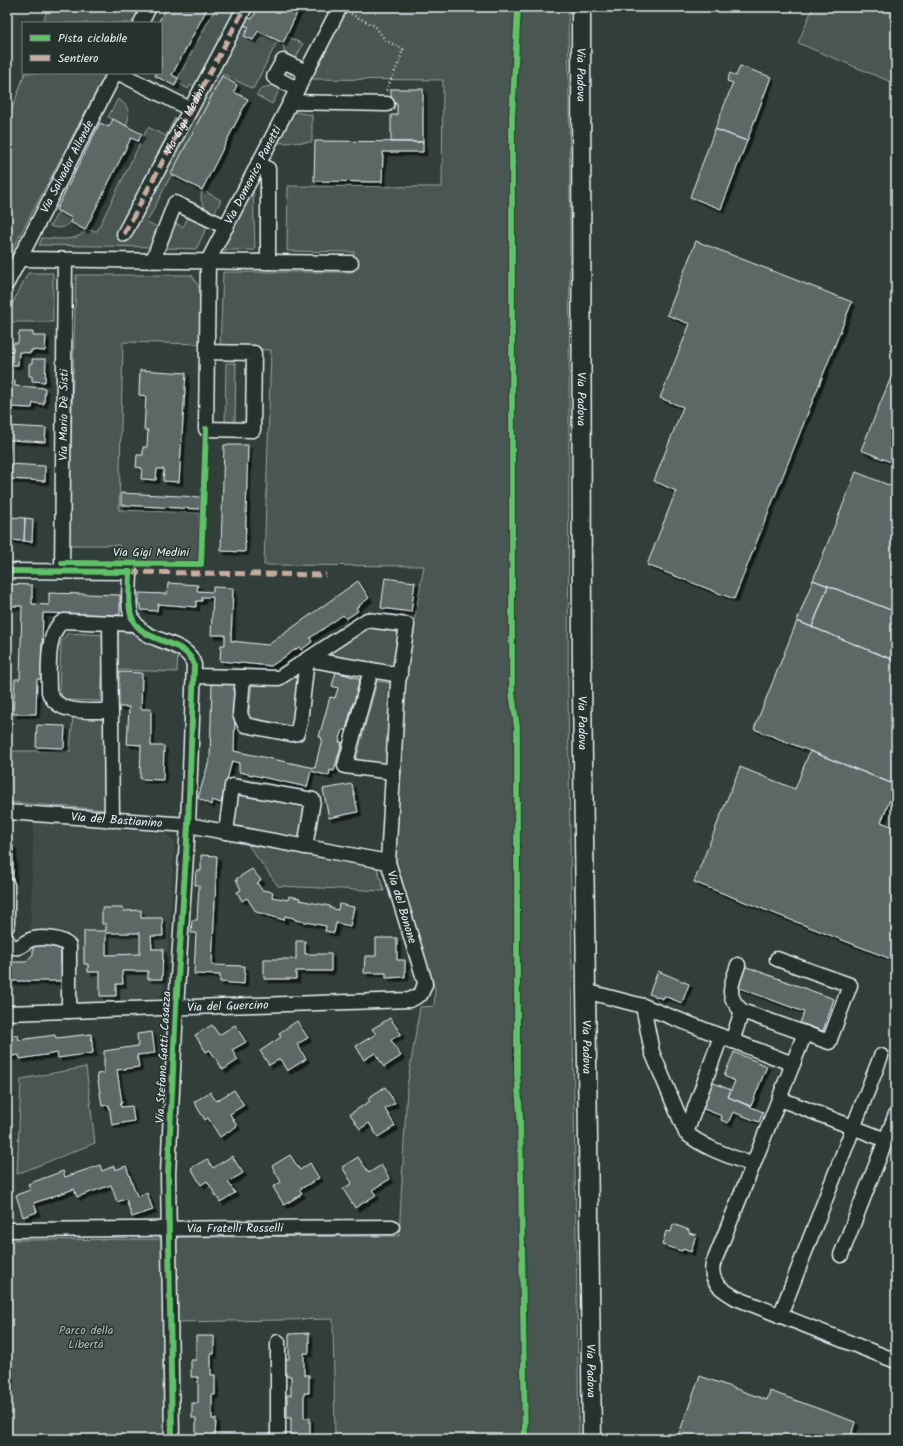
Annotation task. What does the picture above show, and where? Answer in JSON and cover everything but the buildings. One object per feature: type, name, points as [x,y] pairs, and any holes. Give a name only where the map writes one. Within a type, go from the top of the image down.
[{"type":"main road","name":"Via Padova","points":[[581,7],[581,458],[585,991],[592,1439]]},
{"type":"street","points":[[141,22],[149,7]]},
{"type":"street","name":"Via Gigi Medini","points":[[124,234],[245,7]]},
{"type":"street","name":"Via Domenico Panetti","points":[[208,261],[340,7]]},
{"type":"street","points":[[297,89],[274,78],[277,72],[283,61],[306,72]]},
{"type":"street","name":"Via Salvador Allende","points":[[7,284],[114,74]]},
{"type":"street","points":[[121,74],[186,107]]},
{"type":"street","points":[[291,102],[384,104]]},
{"type":"street","points":[[258,164],[268,169],[268,262]]},
{"type":"street","points":[[153,260],[175,203],[226,227]]},
{"type":"street","points":[[19,259],[351,263]]},
{"type":"street","name":"Via Mario Dè Sisti","points":[[62,571],[65,260]]},
{"type":"street","points":[[207,352],[254,353],[253,430],[206,429],[208,261]]},
{"type":"street","points":[[7,571],[130,572],[130,610],[131,616],[136,624]]},
{"type":"street","name":"Via del Bonone","points":[[308,659],[367,620],[407,625],[400,675],[388,862],[421,969]]},
{"type":"street","points":[[111,711],[62,708],[51,699],[49,692],[51,644],[53,636],[59,624],[70,621],[136,624]]},
{"type":"street","points":[[110,623],[112,820]]},
{"type":"street","name":"Via Stefano Gatti Casazza","points":[[136,624],[151,636],[189,654],[194,664],[188,825],[176,1007],[168,1174],[172,1439]]},
{"type":"street","points":[[194,676],[279,678],[308,659],[400,675]]},
{"type":"street","points":[[243,677],[240,714],[245,725],[291,734],[297,733],[300,722],[308,659]]},
{"type":"street","points":[[371,670],[345,766],[393,772]]},
{"type":"street","points":[[226,832],[232,786],[313,800],[305,847]]},
{"type":"street","name":"Via del Bastianino","points":[[7,812],[188,825],[388,862]]},
{"type":"street","points":[[7,885],[7,926]]},
{"type":"street","points":[[7,940],[8,946],[12,948],[18,948],[33,939],[57,939],[69,946],[69,1011]]},
{"type":"street","points":[[738,964],[730,992],[734,1003],[742,1010],[829,1042],[850,985],[777,958]]},
{"type":"street","name":"Via del Guercino","points":[[7,1013],[410,1000],[421,994],[423,991],[425,984],[421,969]]},
{"type":"street","points":[[585,991],[643,1006],[793,1064]]},
{"type":"street","points":[[643,1006],[652,1052],[686,1133],[697,1142],[753,1165]]},
{"type":"street","points":[[686,1133],[727,1038],[742,1010]]},
{"type":"street","points":[[805,1033],[712,1272],[714,1281],[721,1289],[736,1298],[896,1361]]},
{"type":"street","points":[[780,1316],[881,1056]]},
{"type":"street","points":[[780,1099],[886,1140]]},
{"type":"street","points":[[841,1255],[896,1114]]},
{"type":"street","name":"Via Fratelli Rosselli","points":[[7,1230],[169,1230],[392,1227]]},
{"type":"street","points":[[278,1342],[278,1439]]},
{"type":"path","points":[[340,7],[375,26],[385,40],[402,49],[400,60],[384,104]]},
{"type":"shaded area","points":[[34,821],[166,834],[175,841],[166,981],[161,995],[155,999],[148,1000],[74,1003],[72,934],[30,935]]},
{"type":"green space","points":[[48,7],[140,7],[132,22],[43,22]]},
{"type":"green space","points":[[216,7],[253,7],[244,25],[249,27],[244,36],[253,40],[258,31],[278,40],[253,89],[223,74],[147,222],[161,229],[154,247],[39,245],[42,238],[65,239],[77,237],[85,230],[97,231],[148,127],[166,136],[175,118],[184,123],[196,88],[190,85],[188,89],[176,82]]},
{"type":"green space","points":[[346,7],[568,7],[570,192],[568,697],[579,1439],[335,1439],[333,1319],[176,1322],[175,1237],[399,1236],[407,1087],[420,1007],[434,1006],[435,989],[391,863],[404,677],[424,566],[264,565],[271,350],[220,348],[223,272],[353,272],[354,252],[287,251],[288,186],[442,187],[443,80],[309,79]]},
{"type":"green space","points":[[813,7],[896,7],[896,84],[798,43]]},
{"type":"green space","points":[[286,36],[303,44],[294,62],[284,51],[283,43]]},
{"type":"green space","points":[[25,74],[105,74],[7,260],[7,123]]},
{"type":"green space","points":[[274,85],[281,87],[272,104],[256,95],[262,88]]},
{"type":"green space","points":[[118,99],[125,104],[128,110],[129,114],[126,126],[108,117]]},
{"type":"green space","points":[[294,112],[312,115],[312,142],[276,143]]},
{"type":"green space","points":[[253,186],[255,250],[220,250]]},
{"type":"green space","points":[[202,190],[221,200],[214,214],[203,204],[201,198]]},
{"type":"green space","points":[[59,211],[72,218],[66,226],[57,228],[50,226]]},
{"type":"green space","points":[[190,214],[209,223],[196,249],[165,248],[173,222],[183,227]]},
{"type":"green space","points":[[28,273],[53,273],[53,322],[7,322],[7,314]]},
{"type":"green space","points":[[76,275],[192,275],[201,291],[202,344],[123,342],[119,510],[199,513],[199,561],[119,562],[119,545],[68,545]]},
{"type":"green space","points":[[226,363],[236,363],[235,424],[225,424]]},
{"type":"green space","points":[[369,627],[401,631],[397,670],[320,656]]},
{"type":"green space","points":[[118,631],[133,633],[178,654],[177,672],[118,670]]},
{"type":"green space","points":[[68,633],[104,635],[101,701],[64,700],[59,690],[61,642]]},
{"type":"green space","points":[[299,676],[294,727],[248,721],[252,683],[280,684]]},
{"type":"green space","points":[[377,681],[391,683],[386,765],[356,761]]},
{"type":"green space","points":[[73,716],[106,716],[107,810],[7,802],[7,751],[70,751]]},
{"type":"green space","points":[[236,793],[310,806],[303,840],[230,827]]},
{"type":"green space","points":[[248,845],[376,864],[384,891],[278,886]]},
{"type":"green space","points":[[86,1067],[95,1143],[17,1174],[21,1079]]},
{"type":"green space","name":"Parco della Libertà","points":[[164,1239],[167,1439],[7,1439],[7,1240]]},
{"type":"railway","points":[[7,22],[12,7]]},
{"type":"marked path","points":[[124,234],[245,7]]},
{"type":"marked path","points":[[130,572],[326,575]]},
{"type":"cycle path","points":[[518,7],[512,118],[512,693],[517,727],[517,1074],[520,1115],[525,1439]]},
{"type":"cycle path","points":[[62,563],[201,564],[206,429]]},
{"type":"cycle path","points":[[7,571],[130,572],[130,613],[138,627],[145,633],[183,650],[190,656],[194,665],[188,825],[176,1007],[168,1174],[172,1439]]}]
